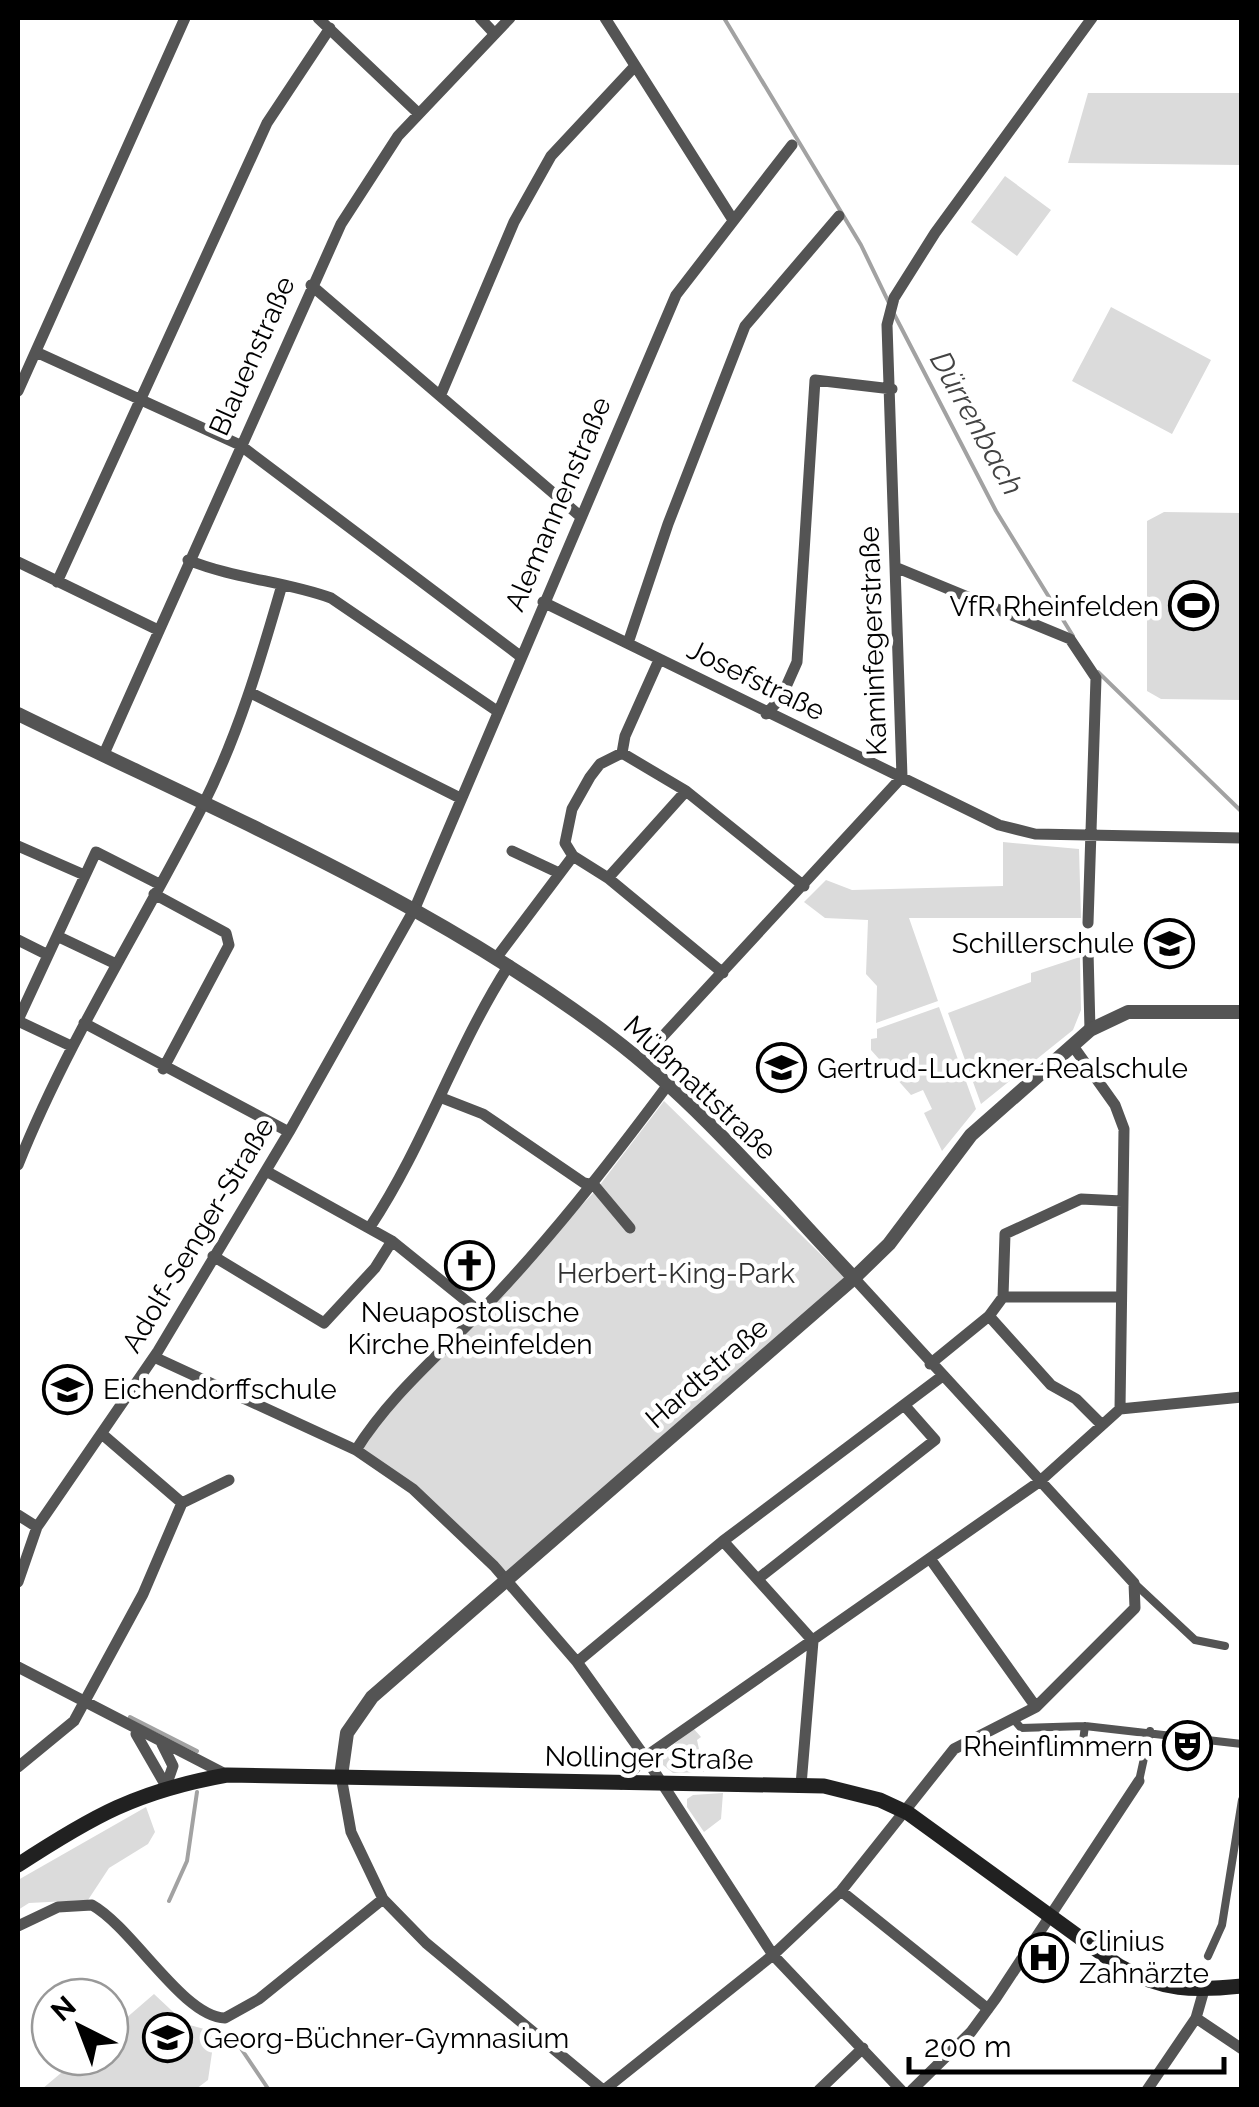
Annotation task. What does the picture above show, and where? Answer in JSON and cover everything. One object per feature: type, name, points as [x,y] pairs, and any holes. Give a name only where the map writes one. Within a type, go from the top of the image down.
[{"type":"main road","name":"Nollinger Straße","points":[[18,1865],[114,1805],[166,1786],[227,1775],[620,1785],[801,1785],[880,1800],[908,1813],[1052,1918],[1150,1982],[1171,1989],[1242,1986]]},
{"type":"street","points":[[18,391],[185,18]]},
{"type":"street","points":[[318,18],[418,113]]},
{"type":"street","points":[[480,18],[493,32]]},
{"type":"street","name":"Blauenstraße","points":[[103,756],[311,286],[373,170],[418,113],[510,18]]},
{"type":"street","points":[[605,18],[733,220]]},
{"type":"street","name":"Kaminfegerstraße","points":[[640,1061],[902,776],[887,326],[894,298],[935,233],[1092,18]]},
{"type":"street","points":[[57,582],[267,123],[330,28]]},
{"type":"street","points":[[441,394],[514,222],[550,156],[635,66]]},
{"type":"street","name":"Alemannenstraße","points":[[415,908],[676,295],[792,146]]},
{"type":"street","points":[[628,643],[668,524],[745,326],[839,216]]},
{"type":"street","points":[[311,286],[580,516]]},
{"type":"street","points":[[36,352],[240,445],[520,656]]},
{"type":"street","points":[[766,714],[780,698],[797,662],[815,380],[892,389]]},
{"type":"street","points":[[188,560],[224,575],[308,590],[355,612],[497,711]]},
{"type":"street","points":[[18,562],[158,630]]},
{"type":"street","points":[[895,567],[1070,639],[1096,678],[1088,923]]},
{"type":"street","points":[[18,1165],[71,1046],[203,805],[252,692],[282,585]]},
{"type":"street","name":"Josefstraße","points":[[543,602],[766,714],[999,824],[1034,834],[1242,838]]},
{"type":"street","points":[[622,753],[625,736],[659,660]]},
{"type":"street","points":[[252,692],[460,798]]},
{"type":"street","name":"Müßmattstraße","points":[[18,714],[415,908],[503,962],[640,1061],[854,1278],[1134,1584]]},
{"type":"street","points":[[622,753],[686,790],[804,886]]},
{"type":"street","points":[[622,753],[600,764],[572,809],[565,843],[572,856],[608,878],[722,973]]},
{"type":"street","points":[[608,878],[686,790]]},
{"type":"street","points":[[18,846],[82,874]]},
{"type":"street","points":[[512,850],[559,872]]},
{"type":"street","points":[[71,1046],[18,1017],[82,874],[96,852],[226,933],[229,945],[163,1069]]},
{"type":"street","points":[[370,1227],[405,1174],[503,962],[572,856]]},
{"type":"street","name":"Adolf-Senger-Straße","points":[[18,1582],[37,1527],[154,1357],[289,1132],[415,908]]},
{"type":"street","points":[[56,936],[116,964]]},
{"type":"street","points":[[18,940],[46,954]]},
{"type":"street","points":[[1088,951],[1090,1030]]},
{"type":"street","name":"Hardtstraße","points":[[341,1776],[347,1733],[362,1707],[854,1278],[889,1244],[971,1135],[1090,1030],[1128,1012],[1242,1012]]},
{"type":"street","points":[[84,1023],[163,1069],[289,1132]]},
{"type":"street","points":[[1073,1046],[1115,1106],[1124,1129],[1120,1409]]},
{"type":"street","points":[[356,1450],[383,1408],[480,1312],[594,1185],[667,1086]]},
{"type":"street","points":[[442,1098],[483,1114],[584,1183],[594,1185],[630,1228]]},
{"type":"street","points":[[18,1123],[32,1130]]},
{"type":"street","points":[[266,1170],[392,1241],[480,1312]]},
{"type":"street","points":[[930,1364],[990,1316],[1003,1297],[1005,1234],[1081,1200],[1122,1201]]},
{"type":"street","points":[[213,1256],[324,1324],[375,1268],[392,1241]]},
{"type":"street","points":[[1003,1297],[1122,1297]]},
{"type":"street","points":[[990,1316],[1052,1385],[1076,1399],[1102,1425]]},
{"type":"street","points":[[154,1357],[356,1450],[413,1489],[506,1581],[576,1662],[645,1758],[773,1956],[902,2090]]},
{"type":"street","points":[[576,1662],[722,1541],[941,1377]]},
{"type":"street","points":[[620,1785],[645,1758],[1039,1482],[1120,1409],[1242,1397]]},
{"type":"street","points":[[759,1578],[936,1440],[905,1406]]},
{"type":"street","points":[[102,1434],[182,1503]]},
{"type":"street","points":[[18,1767],[74,1721],[143,1594],[182,1503],[229,1480]]},
{"type":"street","points":[[18,1515],[37,1527]]},
{"type":"street","points":[[722,1541],[813,1641],[801,1785]]},
{"type":"street","points":[[931,1560],[1036,1707]]},
{"type":"street","points":[[1134,1584],[1195,1640],[1225,1646]]},
{"type":"street","points":[[341,1776],[351,1832],[384,1899],[426,1943],[604,2090],[773,1956],[842,1891],[908,1813],[924,1783],[954,1750],[1036,1707],[1135,1608],[1134,1584]]},
{"type":"street","points":[[18,1667],[133,1730],[227,1775]]},
{"type":"street","points":[[1015,1721],[1021,1728],[1085,1726],[1242,1744]]},
{"type":"street","points":[[1080,1755],[1085,1726]]},
{"type":"street","points":[[133,1730],[148,1748],[166,1786]]},
{"type":"street","points":[[912,2090],[988,2009],[1052,1918],[1140,1781],[1150,1732]]},
{"type":"street","points":[[161,1742],[173,1766],[166,1786]]},
{"type":"street","points":[[1208,1956],[1222,1925],[1242,1800]]},
{"type":"street","points":[[842,1891],[988,2009]]},
{"type":"street","points":[[18,1926],[58,1908],[92,1906],[130,1935],[205,2013],[225,2018],[258,1999],[384,1899]]},
{"type":"street","points":[[1147,2090],[1196,2018],[1204,1990]]},
{"type":"street","points":[[1196,2018],[1242,2049]]},
{"type":"street","points":[[818,2090],[863,2048]]},
{"type":"green space","points":[[1088,93],[1241,93],[1241,165],[1068,163]]},
{"type":"green space","points":[[1005,176],[1051,210],[1017,256],[971,222]]},
{"type":"green space","points":[[1111,307],[1211,360],[1172,434],[1072,381]]},
{"type":"green space","name":"VfR Rheinfelden","points":[[1164,512],[1241,513],[1241,700],[1161,699],[1147,691],[1147,521]]},
{"type":"green space","points":[[1003,842],[1079,849],[1081,918],[909,918],[938,1001],[876,1023],[877,986],[866,974],[868,920],[825,918],[804,902],[826,880],[852,890],[1003,886]]},
{"type":"green space","points":[[1080,957],[1081,1010],[1073,1030],[981,1104],[948,1013],[1031,982],[1031,973]]},
{"type":"green space","points":[[939,1007],[976,1109],[942,1151],[924,1113],[932,1109],[923,1090],[911,1095],[871,1050],[871,1039],[877,1038],[877,1029]]},
{"type":"green space","name":"Herbert-King-Park","points":[[664,1101],[846,1279],[508,1573],[415,1486],[363,1449],[389,1411],[596,1190]]},
{"type":"green space","points":[[693,1728],[701,1737],[697,1740],[704,1772],[673,1773],[663,1765],[663,1754]]},
{"type":"green space","points":[[723,1793],[721,1819],[704,1832],[687,1807],[687,1799]]},
{"type":"green space","points":[[146,1807],[155,1832],[148,1844],[109,1868],[88,1900],[29,1903],[18,1910],[18,1880]]},
{"type":"green space","name":"Georg-Büchner-Gymnasium","points":[[154,1994],[186,2024],[215,2032],[208,2080],[196,2089],[42,2089],[56,2077],[130,2077],[130,2015]]},
{"type":"waterway","name":"Dürrenbach","points":[[724,18],[861,245],[889,303]]},
{"type":"waterway","name":"Dürrenbach","points":[[893,312],[996,511],[1073,636]]},
{"type":"waterway","name":"Dürrenbach","points":[[1098,672],[1242,812]]},
{"type":"waterway","points":[[130,1717],[197,1751]]},
{"type":"waterway","points":[[169,1901],[187,1861],[197,1792]]},
{"type":"waterway","points":[[238,2044],[269,2090]]},
{"type":"place","name":"VfR Rheinfelden","points":[[1194,606]]},
{"type":"place","name":"Schillerschule","points":[[1169,943]]},
{"type":"place","name":"Gertrud-Luckner-Realschule","points":[[782,1068]]},
{"type":"place","name":"Neuapostolische Kirche Rheinfelden","points":[[470,1265]]},
{"type":"place","name":"Eichendorffschule","points":[[68,1389]]},
{"type":"place","name":"Rheinflimmern","points":[[1188,1746]]},
{"type":"place","name":"Clinius Zahnärzte","points":[[1044,1957]]},
{"type":"place","name":"Georg-Büchner-Gymnasium","points":[[168,2038]]}]
